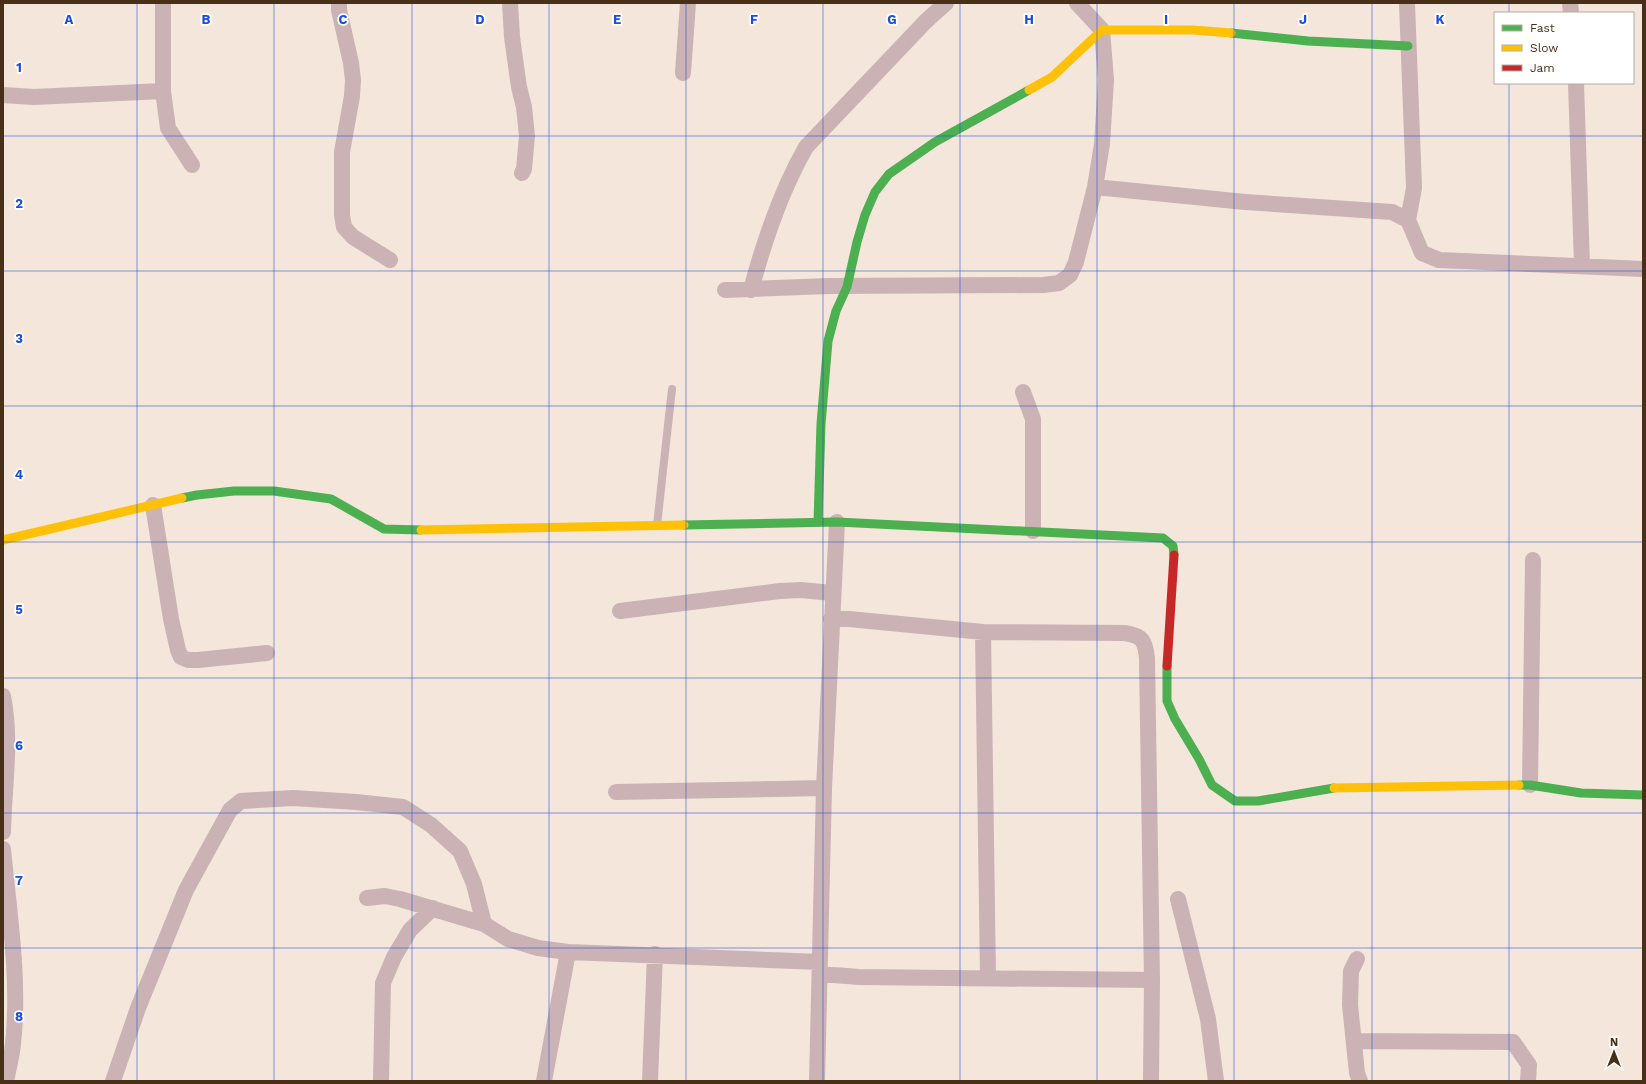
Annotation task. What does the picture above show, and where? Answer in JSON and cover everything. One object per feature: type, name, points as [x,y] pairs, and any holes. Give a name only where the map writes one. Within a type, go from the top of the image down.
[{"type":"street","points":[[163,3],[163,91],[168,128],[192,165]]},
{"type":"street","points":[[339,3],[339,10],[351,63],[353,80],[351,103],[342,152],[342,215],[344,227],[353,237],[390,260]]},
{"type":"street","points":[[510,3],[512,37],[519,87],[524,106],[527,136],[524,169],[522,173]]},
{"type":"street","points":[[683,73],[688,3]]},
{"type":"street","points":[[750,290],[760,255],[793,169],[806,147],[926,21],[946,3]]},
{"type":"street","points":[[724,290],[1043,285],[1059,283],[1070,275],[1076,262],[1095,187],[1102,144],[1106,80],[1102,30],[1077,3]]},
{"type":"street","points":[[1407,3],[1414,188],[1408,220],[1422,253],[1439,260],[1582,265],[1643,269]]},
{"type":"street","points":[[818,522],[823,394],[828,341],[836,311],[847,287],[857,242],[865,215],[875,192],[889,174],[935,142],[1018,98],[1052,76],[1102,30],[1193,30],[1252,34],[1308,41],[1408,46]]},
{"type":"street","points":[[1576,84],[1582,265]]},
{"type":"street","points":[[3,96],[34,97],[163,91]]},
{"type":"street","points":[[1095,187],[1245,202],[1392,212],[1408,220]]},
{"type":"street","points":[[1023,392],[1033,419],[1033,531]]},
{"type":"street","points":[[3,540],[153,504],[234,491],[274,491],[331,499],[384,529],[403,530],[837,522],[1148,536],[1163,538],[1173,546],[1174,560],[1173,588],[1168,632],[1166,679],[1167,701],[1175,719],[1199,759],[1212,785],[1235,801],[1258,801],[1323,789],[1352,787],[1386,788],[1530,785],[1581,793],[1643,795]]},
{"type":"street","points":[[153,504],[171,619],[178,650],[182,656],[188,660],[193,660],[267,653]]},
{"type":"street","points":[[817,1081],[824,788],[832,593],[837,522]]},
{"type":"street","points":[[1530,785],[1533,560]]},
{"type":"street","points":[[620,611],[801,590],[832,593]]},
{"type":"street","points":[[831,619],[849,619],[983,632],[1125,633],[1136,635],[1143,640],[1147,658],[1152,980],[1151,1081]]},
{"type":"street","points":[[983,632],[988,978]]},
{"type":"street","points":[[3,696],[8,726],[8,757],[4,798],[3,832]]},
{"type":"street","points":[[616,792],[824,788]]},
{"type":"street","points":[[114,1081],[138,1008],[186,890],[230,810],[240,801],[293,798],[403,807],[431,825],[460,851],[474,884],[484,924]]},
{"type":"street","points":[[3,849],[12,950],[15,1006],[13,1044],[7,1078]]},
{"type":"street","points":[[367,898],[385,896],[433,908],[484,924],[508,939],[538,948],[568,952],[655,954],[820,968],[859,977],[1152,980]]},
{"type":"street","points":[[1178,899],[1208,1020],[1216,1081]]},
{"type":"street","points":[[381,1081],[383,983],[394,957],[410,930],[433,908]]},
{"type":"street","points":[[544,1081],[568,952]]},
{"type":"street","points":[[650,1081],[655,954]]},
{"type":"street","points":[[1357,959],[1351,971],[1350,1005],[1357,1073],[1360,1081]]},
{"type":"street","points":[[1354,1041],[1513,1042],[1529,1065],[1528,1081]]},
{"type":"lane","points":[[657,525],[672,389]]},
{"type":"traffic: fast","points":[[1231,33],[1308,41],[1408,46]]},
{"type":"traffic: fast","points":[[818,522],[821,424],[828,341],[836,311],[847,287],[857,242],[865,215],[875,192],[889,174],[935,142],[1029,90]]},
{"type":"traffic: fast","points":[[182,498],[234,491],[274,491],[331,499],[384,529],[421,530]]},
{"type":"traffic: fast","points":[[684,525],[837,522],[1163,538],[1173,546],[1174,555]]},
{"type":"traffic: fast","points":[[1167,666],[1167,701],[1175,719],[1199,759],[1212,785],[1235,801],[1258,801],[1334,788]]},
{"type":"traffic: fast","points":[[1519,785],[1530,785],[1581,793],[1643,795]]},
{"type":"traffic: slow","points":[[1029,90],[1052,77],[1102,30],[1193,30],[1231,33]]},
{"type":"traffic: slow","points":[[3,540],[182,498]]},
{"type":"traffic: slow","points":[[421,530],[684,525]]},
{"type":"traffic: slow","points":[[1334,788],[1519,785]]},
{"type":"traffic: jam","points":[[1167,666],[1174,555]]}]
